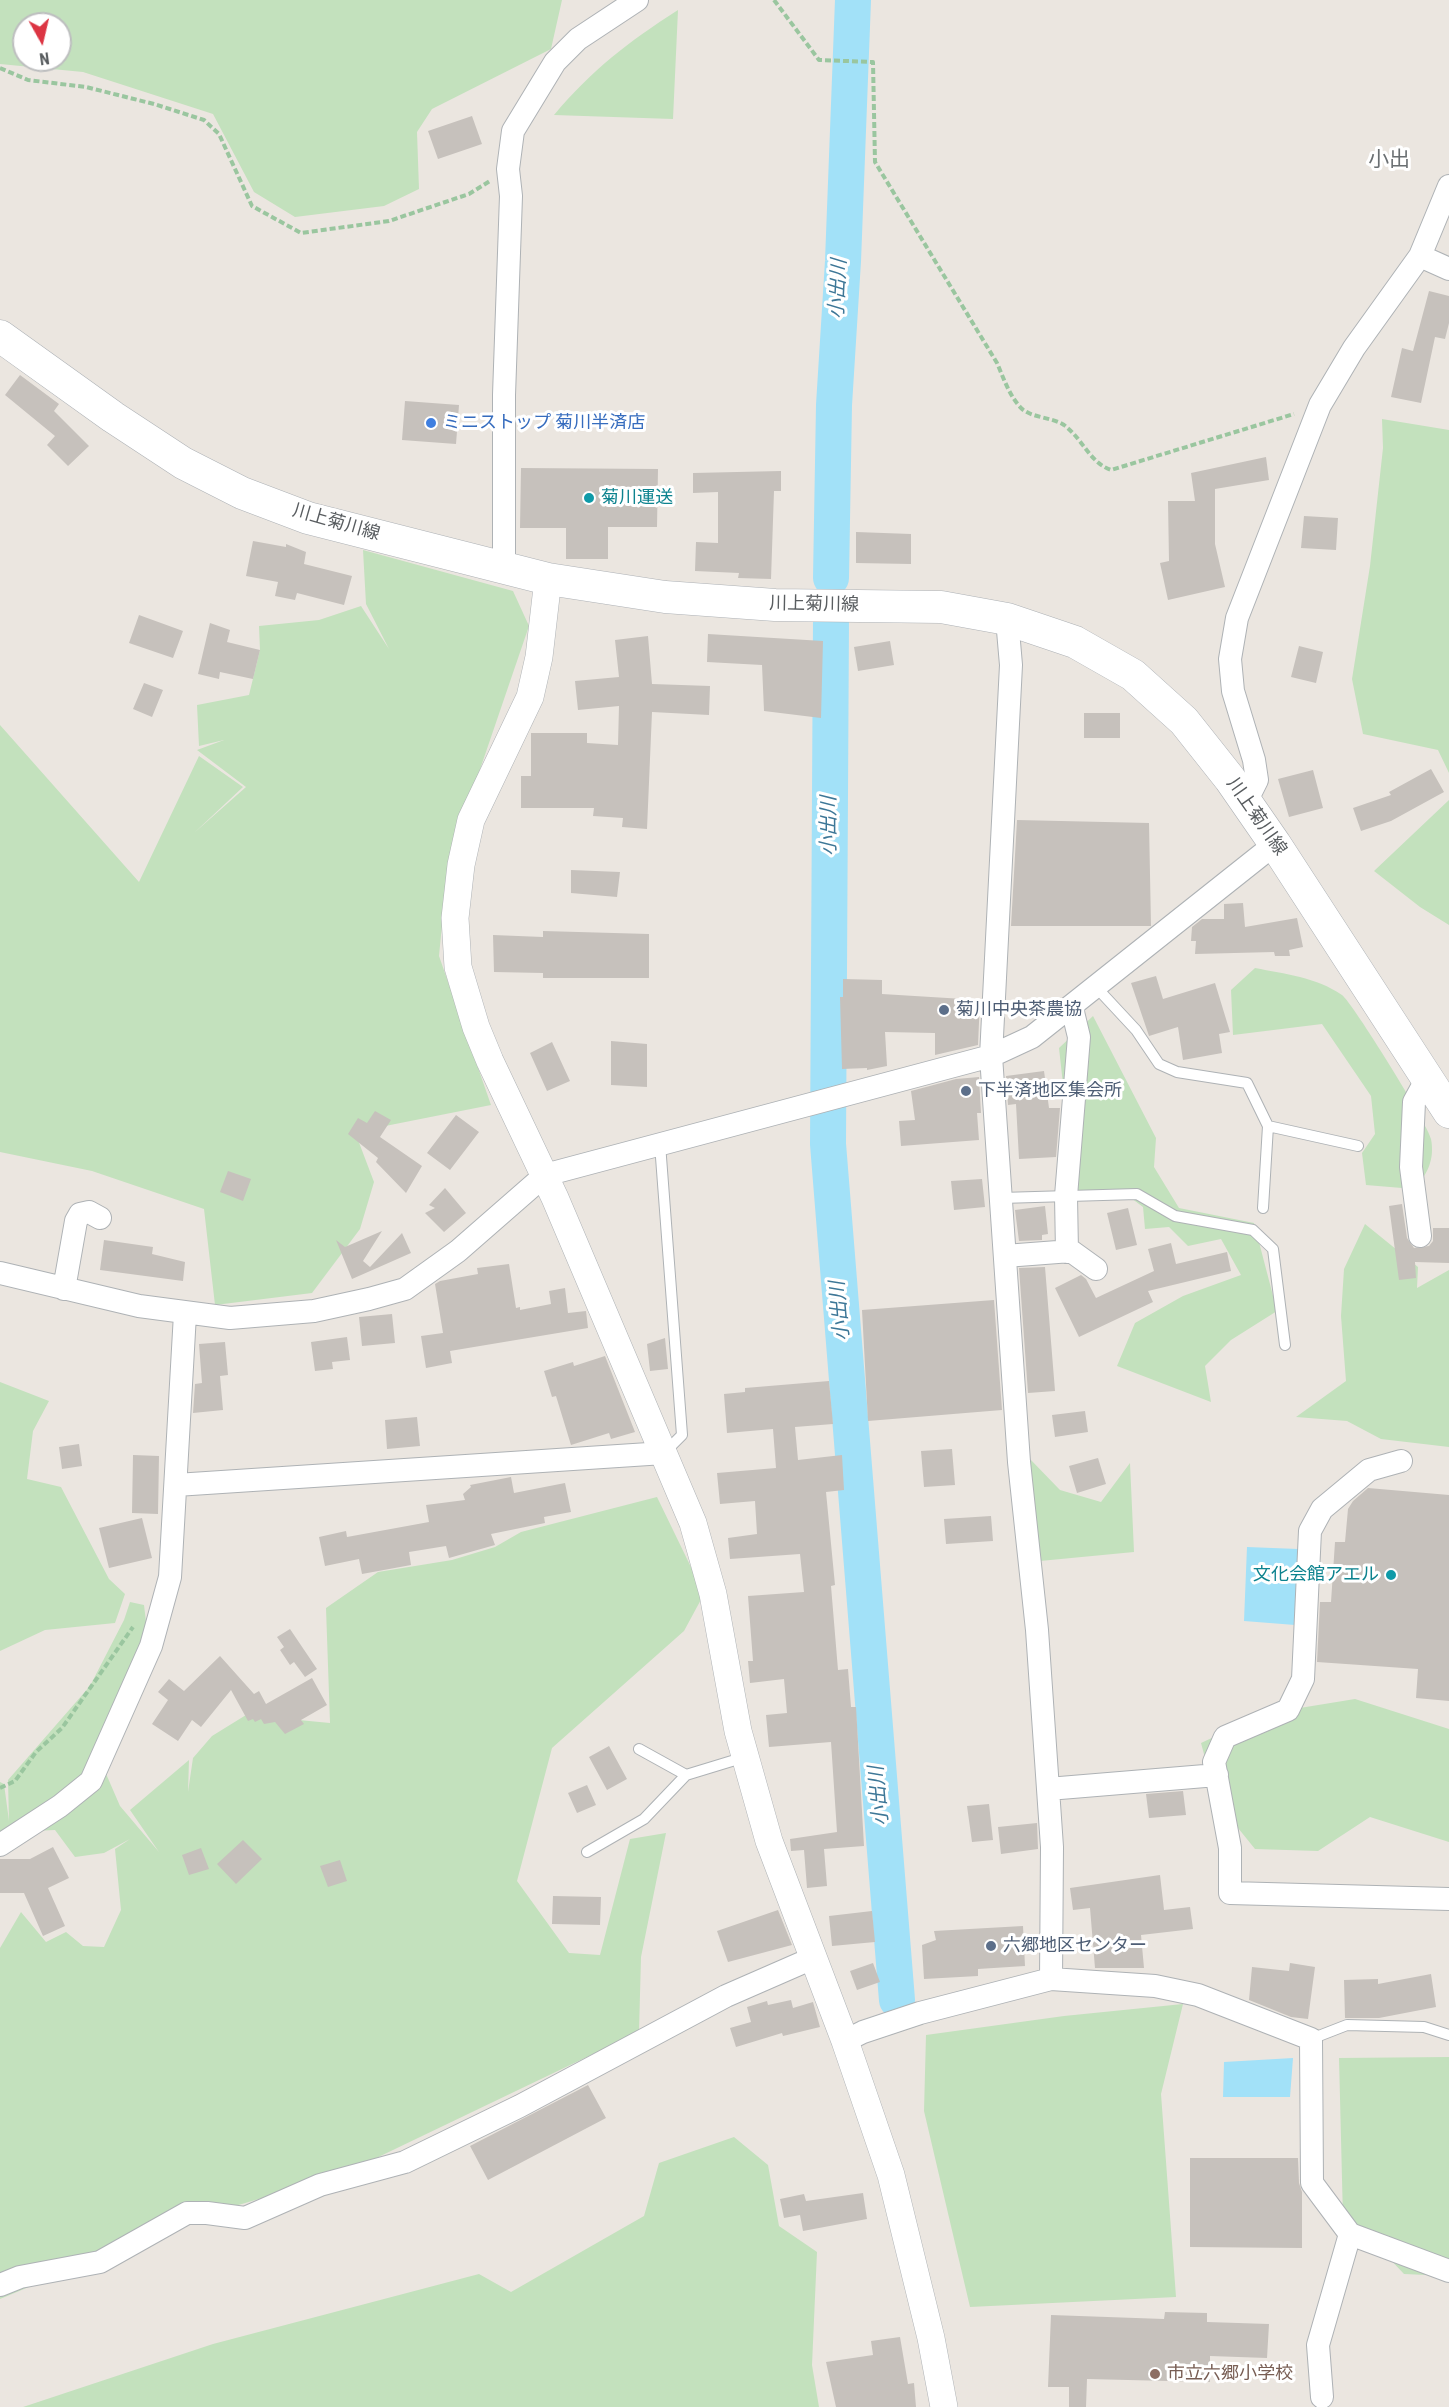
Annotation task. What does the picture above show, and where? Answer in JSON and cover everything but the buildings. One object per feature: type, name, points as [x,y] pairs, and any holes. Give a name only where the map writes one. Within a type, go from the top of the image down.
[{"type":"main road","name":"川上菊川線","points":[[0,336],[104,411],[173,456],[242,493],[308,518],[548,579],[665,597],[776,605],[940,607],[1007,619],[1075,642],[1133,675],[1184,722],[1230,779],[1245,804],[1275,844],[1426,1080],[1449,1112]]},
{"type":"street","points":[[504,567],[504,395],[511,196],[508,169],[513,131],[555,62],[578,39],[637,0]]},
{"type":"street","points":[[1245,804],[1257,780],[1254,760],[1233,691],[1230,659],[1237,618],[1320,405],[1354,348],[1420,255],[1449,186]]},
{"type":"street","points":[[1420,255],[1449,269]]},
{"type":"street","points":[[548,579],[539,657],[530,696],[471,820],[461,865],[455,918],[458,967],[476,1027],[545,1175],[693,1523],[710,1583],[746,1757],[769,1841],[845,2041],[891,2175],[931,2338],[944,2407]]},
{"type":"street","points":[[1007,619],[1011,665],[991,1056],[1019,1462],[1037,1630],[1052,1847],[1051,1979]]},
{"type":"street","points":[[0,1273],[184,1314],[230,1318],[314,1311],[405,1289],[459,1251],[545,1175],[991,1056],[1032,1037],[1072,1008],[1275,844]]},
{"type":"street","points":[[1067,1252],[1066,1196],[1079,1037],[1072,1008]]},
{"type":"street","points":[[1420,1236],[1411,1167],[1414,1102],[1426,1080]]},
{"type":"street","points":[[64,1289],[76,1221],[80,1214],[89,1212],[100,1218]]},
{"type":"street","points":[[1005,1256],[1071,1251],[1096,1269]]},
{"type":"street","points":[[0,1845],[60,1806],[91,1781],[151,1646],[170,1577],[184,1314]]},
{"type":"street","points":[[176,1485],[664,1453]]},
{"type":"street","points":[[1401,1461],[1369,1470],[1322,1509],[1311,1532],[1303,1679],[1288,1710],[1225,1737],[1214,1762],[1230,1848],[1230,1893],[1449,1899]]},
{"type":"street","points":[[1048,1789],[1217,1775]]},
{"type":"street","points":[[0,2286],[20,2277],[100,2262],[188,2213],[245,2218],[320,2185],[405,2162],[520,2106],[726,1996],[813,1958]]},
{"type":"street","points":[[845,2041],[863,2032],[921,2013],[1051,1979],[1155,1986],[1198,1995],[1311,2039],[1312,2183],[1350,2234],[1449,2271]]},
{"type":"street","points":[[1322,2402],[1318,2345],[1350,2234]]},
{"type":"lane","points":[[1096,987],[1136,1030],[1159,1064],[1177,1072],[1247,1083],[1268,1126],[1263,1209]]},
{"type":"lane","points":[[1268,1126],[1358,1146]]},
{"type":"lane","points":[[660,1144],[682,1435],[664,1453]]},
{"type":"lane","points":[[1001,1198],[1137,1194],[1175,1215],[1253,1230],[1273,1249],[1284,1345]]},
{"type":"lane","points":[[639,1749],[686,1775]]},
{"type":"lane","points":[[586,1852],[644,1819],[686,1775],[746,1757]]},
{"type":"lane","points":[[1311,2039],[1347,2025],[1424,2027],[1449,2035]]},
{"type":"path","points":[[774,0],[819,60],[873,62],[875,162],[997,363],[1011,396],[1024,411],[1057,420],[1073,432],[1101,466],[1111,470],[1320,405]]},
{"type":"path","points":[[0,68],[28,80],[86,87],[154,104],[204,120],[219,135],[252,206],[302,233],[389,221],[468,195],[508,169]]},
{"type":"path","points":[[0,1788],[15,1781],[36,1752],[63,1728],[145,1610],[161,1609]]},
{"type":"green space","points":[[0,0],[562,0],[551,49],[432,109],[417,132],[419,189],[384,206],[295,217],[254,192],[213,114],[83,72],[72,71],[72,12],[12,12],[12,65],[0,64]]},
{"type":"green space","points":[[678,10],[673,119],[554,115],[612,57]]},
{"type":"green space","points":[[1382,419],[1449,430],[1449,773],[1438,750],[1363,734],[1352,679],[1370,566],[1383,448]]},
{"type":"green space","points":[[363,550],[513,591],[529,626],[448,863],[439,956],[491,1105],[355,1132],[374,1182],[360,1229],[312,1293],[215,1305],[204,1209],[92,1171],[0,1152],[0,725],[139,882],[199,756],[243,787],[194,833],[246,787],[197,750],[224,740],[199,746],[197,705],[249,695],[260,650],[259,626],[319,620],[361,606],[389,649],[366,604]]},
{"type":"green space","points":[[1449,800],[1449,925],[1420,907],[1374,871]]},
{"type":"green space","points":[[1255,968],[1322,984],[1342,995],[1349,1003],[1405,1090],[1431,1139],[1432,1154],[1429,1167],[1414,1189],[1366,1185],[1362,1153],[1375,1134],[1371,1096],[1322,1024],[1233,1035],[1231,990]]},
{"type":"green space","points":[[1093,1016],[1156,1138],[1154,1167],[1179,1208],[1254,1223],[1277,1311],[1231,1340],[1205,1366],[1211,1402],[1117,1366],[1135,1323],[1183,1296],[1241,1275],[1221,1239],[1188,1246],[1169,1227],[1145,1229],[1143,1207],[1119,1189],[1075,1193],[1059,1048]]},
{"type":"green space","points":[[1365,1224],[1418,1267],[1417,1288],[1449,1270],[1449,1447],[1381,1439],[1347,1421],[1296,1417],[1346,1381],[1341,1316],[1344,1269]]},
{"type":"green space","points":[[0,1382],[49,1401],[33,1431],[27,1479],[61,1487],[109,1579],[125,1594],[115,1623],[45,1630],[0,1651]]},
{"type":"green space","points":[[1029,1458],[1060,1490],[1101,1502],[1130,1463],[1134,1552],[1040,1561]]},
{"type":"green space","points":[[657,1497],[704,1594],[684,1631],[552,1748],[517,1881],[569,1953],[600,1955],[630,1839],[666,1833],[641,1957],[639,2032],[320,2185],[238,2205],[198,2218],[0,2299],[0,1948],[21,1912],[46,1942],[66,1932],[83,1946],[104,1947],[121,1910],[115,1849],[130,1839],[104,1853],[75,1857],[55,1830],[10,1832],[0,1836],[0,1782],[4,1784],[9,1821],[8,1780],[90,1686],[124,1620],[130,1602],[144,1605],[147,1630],[97,1753],[120,1806],[159,1852],[130,1810],[189,1760],[188,1792],[193,1758],[212,1736],[246,1715],[330,1723],[326,1608],[378,1572],[452,1560],[495,1547],[521,1532]]},
{"type":"green space","points":[[1355,1699],[1449,1729],[1449,1842],[1370,1817],[1318,1851],[1255,1849],[1217,1802],[1201,1743],[1263,1714]]},
{"type":"green space","points":[[1183,2004],[1161,2094],[1176,2297],[970,2307],[924,2111],[926,2035],[1064,2016]]},
{"type":"green space","points":[[1449,2057],[1449,2276],[1404,2274],[1369,2237],[1343,2219],[1339,2058]]},
{"type":"green space","points":[[734,2137],[768,2165],[779,2226],[817,2252],[812,2365],[819,2407],[23,2407],[213,2344],[479,2274],[511,2292],[644,2216],[659,2163]]},
{"type":"water","points":[[1247,1547],[1298,1549],[1295,1625],[1244,1621]]},
{"type":"water","points":[[1293,2058],[1290,2097],[1223,2097],[1224,2062]]},
{"type":"waterway","name":"小出川","points":[[831,578],[834,405],[843,261],[853,0]]},
{"type":"waterway","name":"小出川","points":[[831,620],[828,1144],[897,2000]]},
{"type":"place","name":"ミニストップ 菊川半済店","points":[[431,423]]},
{"type":"place","name":"菊川運送","points":[[589,498]]},
{"type":"place","name":"菊川中央茶農協","points":[[944,1010]]},
{"type":"place","name":"下半済地区集会所","points":[[966,1091]]},
{"type":"place","name":"文化会館アエル","points":[[1391,1575]]},
{"type":"place","name":"六郷地区センター","points":[[991,1946]]},
{"type":"place","name":"市立六郷小学校","points":[[1155,2374]]},
{"type":"district","name":"小出","points":[[1389,161]]}]
